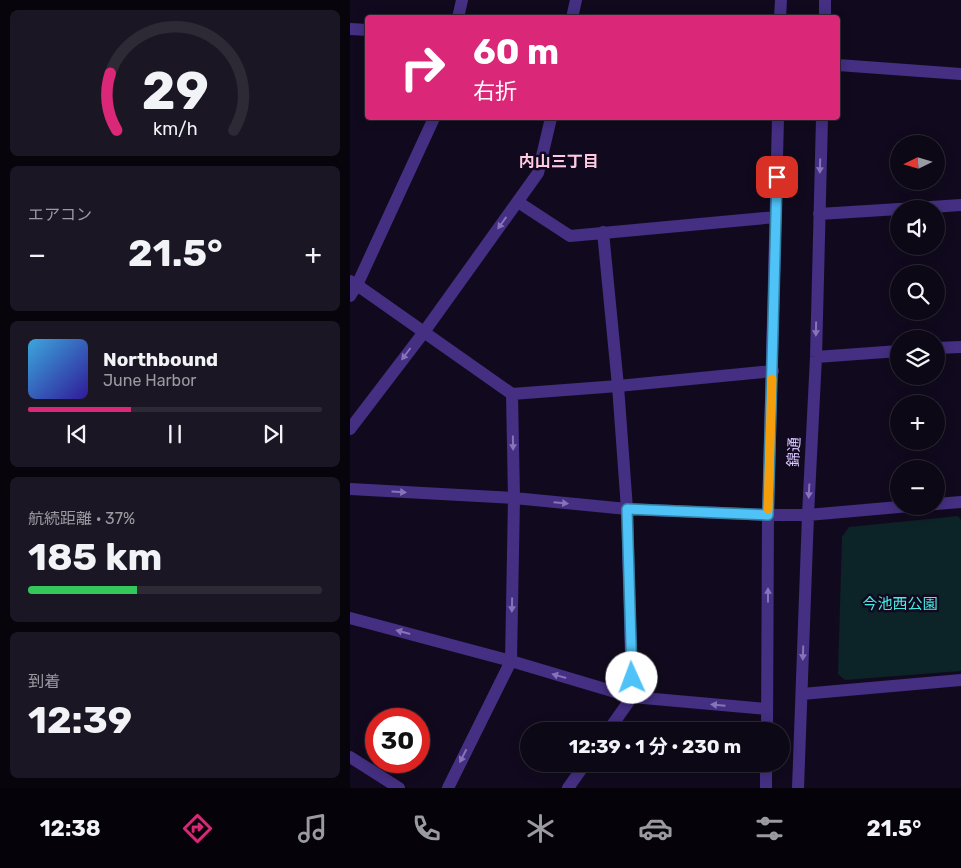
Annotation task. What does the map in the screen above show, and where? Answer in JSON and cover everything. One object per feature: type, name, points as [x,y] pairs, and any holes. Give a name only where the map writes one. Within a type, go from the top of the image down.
[{"type":"street","points":[[459,15],[462,0]]},
{"type":"street","points":[[573,15],[576,0]]},
{"type":"street","points":[[780,15],[781,0]]},
{"type":"street","points":[[825,0],[825,15]]},
{"type":"street","points":[[350,29],[365,30]]},
{"type":"street","points":[[840,65],[961,74]]},
{"type":"street","points":[[350,296],[353,283],[433,120]]},
{"type":"street","points":[[350,429],[424,332],[538,173],[551,120]]},
{"type":"street","name":"錦通","points":[[767,722],[768,515],[778,120]]},
{"type":"street","name":"錦通","points":[[798,788],[816,357],[822,120]]},
{"type":"street","points":[[518,202],[570,236],[776,217]]},
{"type":"street","points":[[945,206],[961,205]]},
{"type":"street","points":[[819,214],[890,210]]},
{"type":"street","points":[[604,232],[627,509],[632,697],[614,722]]},
{"type":"street","points":[[353,283],[512,394],[773,371]]},
{"type":"street","points":[[945,348],[961,347]]},
{"type":"street","points":[[816,357],[890,352]]},
{"type":"street","points":[[448,788],[511,662],[514,498],[512,394]]},
{"type":"street","points":[[350,489],[514,498],[627,509],[768,515],[890,508]]},
{"type":"street","points":[[945,503],[961,502]]},
{"type":"street","points":[[350,618],[632,697],[767,709]]},
{"type":"street","points":[[802,694],[961,680]]},
{"type":"street","points":[[350,757],[399,788]]},
{"type":"street","points":[[568,788],[579,772]]},
{"type":"street","points":[[766,772],[766,788]]},
{"type":"green space","name":"今池西公園","points":[[958,516],[961,520],[961,671],[845,680],[838,674],[842,537],[849,527]]},
{"type":"slow traffic","points":[[768,509],[772,379]]},
{"type":"district","name":"内山三丁目","points":[[559,161]]},
{"type":"route","points":[[632,678],[627,509],[768,515],[777,177]]}]
